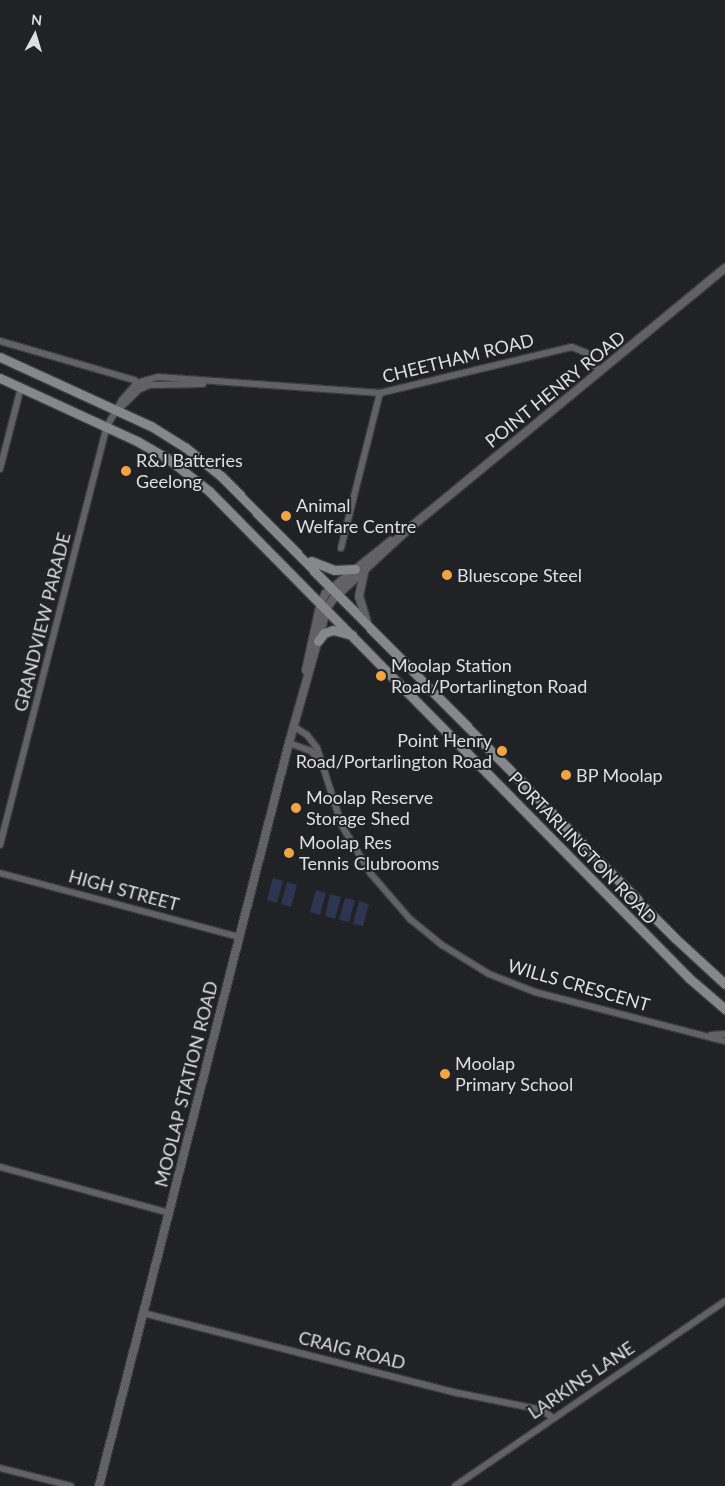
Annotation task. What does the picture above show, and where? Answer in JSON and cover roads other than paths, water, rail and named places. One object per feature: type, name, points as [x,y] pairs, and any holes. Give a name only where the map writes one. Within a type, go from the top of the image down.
[{"type":"main road","name":"PORTARLINGTON ROAD","points":[[0,357],[118,410],[185,447],[221,476],[303,556],[675,938],[725,984]]},
{"type":"main road","name":"PORTARLINGTON ROAD","points":[[0,378],[107,426],[166,458],[209,491],[324,605],[648,937],[725,1009]]},
{"type":"main road","points":[[303,556],[324,568],[355,569]]},
{"type":"main road","points":[[318,640],[324,633],[333,630],[354,637]]},
{"type":"street","name":"POINT HENRY ROAD","points":[[324,605],[355,569],[404,533],[725,268]]},
{"type":"street","points":[[0,341],[140,385],[118,410]]},
{"type":"street","name":"CHEETHAM ROAD","points":[[140,385],[158,383],[222,384],[380,393],[564,348],[586,353],[600,372]]},
{"type":"street","points":[[0,470],[21,387]]},
{"type":"street","points":[[340,548],[380,393]]},
{"type":"street","name":"GRANDVIEW PARADE","points":[[0,845],[107,426],[118,410]]},
{"type":"street","name":"POINT HENRY ROAD","points":[[336,590],[366,569],[404,533]]},
{"type":"street","points":[[366,569],[359,596],[367,622]]},
{"type":"street","name":"MOOLAP STATION ROAD","points":[[303,689],[318,640],[324,605]]},
{"type":"street","name":"MOOLAP STATION ROAD","points":[[99,1486],[324,605]]},
{"type":"street","name":"WILLS CRESCENT","points":[[293,726],[315,744],[342,826],[371,874],[410,919],[442,945],[489,974],[535,992],[725,1041]]},
{"type":"street","points":[[289,744],[311,750],[320,762]]},
{"type":"street","name":"HIGH STREET","points":[[0,873],[239,937]]},
{"type":"street","name":"WILLS CRESCENT","points":[[700,1034],[725,1034]]},
{"type":"street","points":[[0,1167],[169,1212]]},
{"type":"street","name":"LARKINS LANE","points":[[455,1486],[725,1301]]},
{"type":"street","name":"CRAIG ROAD","points":[[144,1313],[458,1393],[542,1410],[553,1418]]},
{"type":"street","points":[[0,1468],[71,1486]]},
{"type":"place","name":"R&J Batteries Geelong","points":[[126,471]]},
{"type":"place","name":"Animal Welfare Centre","points":[[286,516]]},
{"type":"place","name":"Bluescope Steel","points":[[447,575]]},
{"type":"place","name":"Moolap Station Road/Portarlington Road","points":[[381,676]]},
{"type":"place","name":"Point Henry Road/Portarlington Road","points":[[502,751]]},
{"type":"place","name":"BP Moolap","points":[[566,775]]},
{"type":"place","name":"Moolap Reserve Storage Shed","points":[[296,808]]},
{"type":"place","name":"Moolap Res Tennis Clubrooms","points":[[289,853]]},
{"type":"place","name":"Moolap Primary School","points":[[445,1074]]}]
